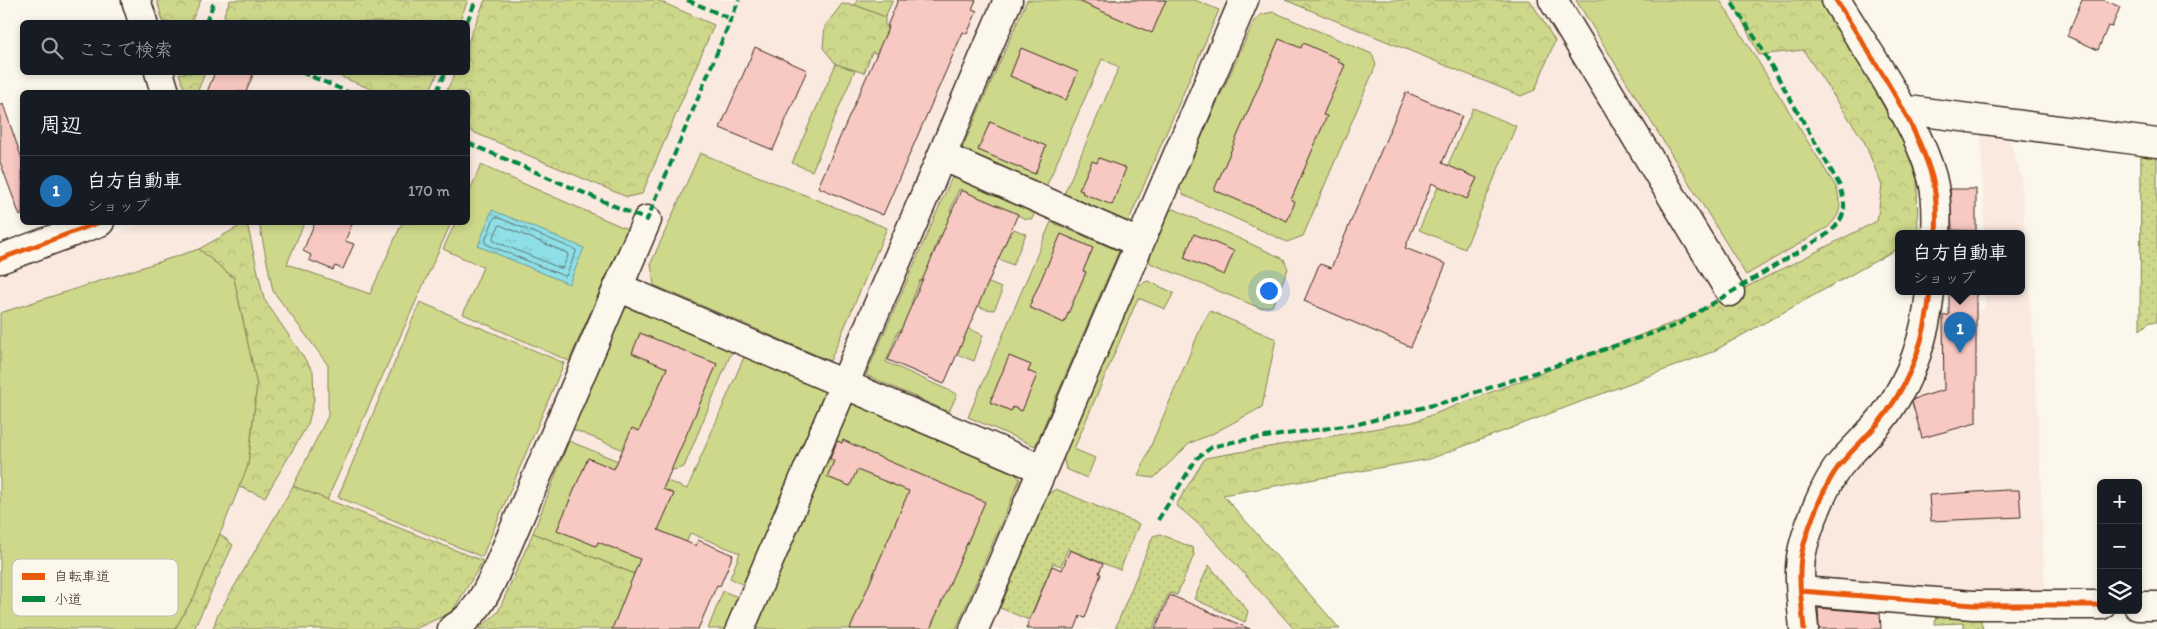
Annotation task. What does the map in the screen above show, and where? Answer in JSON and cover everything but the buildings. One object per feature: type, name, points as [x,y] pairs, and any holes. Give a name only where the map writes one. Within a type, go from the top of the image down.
[{"type":"street","points":[[136,0],[142,20]]},
{"type":"street","points":[[740,629],[1008,0]]},
{"type":"street","points":[[974,629],[1244,0]]},
{"type":"street","points":[[1554,0],[1730,292]]},
{"type":"street","points":[[1836,0],[1902,109],[1921,148],[1932,179],[1937,212],[1936,230]]},
{"type":"street","points":[[159,75],[164,90]]},
{"type":"street","points":[[1902,109],[2157,143]]},
{"type":"street","points":[[942,156],[1139,243]]},
{"type":"street","points":[[452,629],[464,623],[482,600],[496,574],[647,220]]},
{"type":"street","points":[[0,259],[92,225]]},
{"type":"street","points":[[618,287],[844,386],[1042,469]]},
{"type":"street","points":[[1804,629],[1800,591],[1802,556],[1807,533],[1838,467],[1887,412],[1904,385],[1915,360],[1923,333],[1929,295]]},
{"type":"street","points":[[1800,591],[1973,605],[2097,605]]},
{"type":"street","points":[[2142,606],[2157,606]]},
{"type":"shaded area","points":[[150,0],[1819,0],[1849,44],[1904,143],[1917,179],[1918,230],[1895,230],[1895,250],[1712,352],[1430,459],[1223,495],[1340,629],[0,629],[0,272],[140,225],[470,225],[470,90],[178,90],[174,75],[470,75],[470,20],[156,20]]},
{"type":"shaded area","points":[[1981,132],[2008,135],[2021,175],[2025,230],[1984,230]]},
{"type":"shaded area","points":[[2025,231],[2038,414],[2045,595],[1860,589],[1820,581],[1812,561],[1818,532],[1856,468],[1887,431],[1937,313],[1985,309],[1985,295],[2025,295]]},
{"type":"green space","points":[[157,0],[201,0],[192,20],[162,20]]},
{"type":"green space","points":[[230,0],[468,0],[460,20],[226,20],[224,14]]},
{"type":"green space","points":[[485,0],[657,0],[714,25],[642,194],[627,197],[470,131],[470,90],[447,90],[454,75],[470,75],[470,37]]},
{"type":"green space","points":[[857,0],[893,0],[885,17],[855,5]]},
{"type":"green space","points":[[1027,0],[1195,0],[1219,10],[1128,222],[1064,194],[1119,67],[1102,59],[1046,187],[961,151]]},
{"type":"green space","points":[[1285,0],[1530,0],[1555,41],[1535,90],[1521,96]]},
{"type":"green space","points":[[1576,0],[1720,0],[1836,187],[1840,204],[1833,222],[1828,227],[1746,275]]},
{"type":"green space","points":[[1732,0],[1819,0],[1849,44],[1904,143],[1917,179],[1918,230],[1895,230],[1895,250],[1712,352],[1430,459],[1223,495],[1340,629],[1294,629],[1202,527],[1176,505],[1205,458],[1413,422],[1685,318],[1877,221],[1882,186],[1864,141],[1803,50],[1759,55]]},
{"type":"green space","points":[[842,4],[855,5],[885,17],[885,25],[896,37],[897,61],[872,52],[864,73],[836,64],[823,48],[825,26]]},
{"type":"green space","points":[[1274,12],[1372,54],[1376,65],[1303,236],[1287,242],[1184,195],[1179,187],[1254,21],[1262,14]]},
{"type":"green space","points":[[836,64],[855,70],[812,171],[792,163]]},
{"type":"green space","points":[[180,75],[204,75],[198,90],[184,90]]},
{"type":"green space","points":[[337,75],[437,75],[430,90],[373,90]]},
{"type":"green space","points":[[1473,108],[1516,126],[1465,249],[1419,230]]},
{"type":"green space","points":[[700,153],[887,228],[830,361],[654,285],[651,263]]},
{"type":"green space","points":[[2141,154],[2157,157],[2157,322],[2150,322],[2140,330]]},
{"type":"green space","points":[[481,165],[627,229],[569,361],[463,314],[483,267],[443,249],[454,225],[470,225],[470,190]]},
{"type":"green space","points":[[952,177],[1036,210],[1032,219],[1026,219],[959,189],[950,211],[1010,236],[1014,229],[1026,234],[1013,265],[940,235],[931,258],[1001,288],[1001,295],[994,310],[985,309],[920,280],[911,303],[983,335],[974,361],[898,331],[886,362],[957,394],[949,412],[866,375]]},
{"type":"green space","points":[[1174,209],[1284,259],[1288,269],[1272,306],[1260,308],[1150,263],[1149,257],[1168,211]]},
{"type":"green space","points":[[1051,222],[1119,251],[1035,446],[968,417]]},
{"type":"green space","points":[[241,225],[247,225],[264,299],[313,371],[314,400],[308,424],[265,497],[239,487],[248,466],[257,385],[234,278],[199,249]]},
{"type":"green space","points":[[259,225],[303,225],[287,264],[370,294],[401,225],[450,225],[327,500],[293,486],[328,416],[328,365],[273,291]]},
{"type":"green space","points":[[199,249],[234,278],[257,385],[248,466],[195,595],[175,629],[0,629],[0,313]]},
{"type":"green space","points":[[1148,281],[1174,293],[1165,309],[1138,298],[1074,449],[1095,458],[1087,478],[1066,469],[1062,452],[1136,286]]},
{"type":"green space","points":[[420,302],[564,363],[482,557],[338,497]]},
{"type":"green space","points":[[630,305],[732,351],[684,467],[673,470],[572,429],[620,313]]},
{"type":"green space","points":[[1210,311],[1276,339],[1262,407],[1212,434],[1190,443],[1154,478],[1138,476],[1202,325]]},
{"type":"green space","points":[[744,357],[826,389],[829,398],[749,588],[730,578],[740,553],[690,533],[682,554],[635,574],[533,533],[569,441],[687,489]]},
{"type":"green space","points":[[851,403],[1012,471],[1020,479],[956,629],[751,629],[843,407]]},
{"type":"green space","points":[[293,486],[483,561],[452,612],[415,629],[213,629],[217,616]]},
{"type":"green space","points":[[1056,489],[1139,524],[1120,570],[1068,549],[1061,566],[1053,563],[1029,620],[1000,608],[1046,495]]},
{"type":"green space","points":[[533,533],[669,588],[652,629],[479,629],[498,612]]},
{"type":"green space","points":[[220,534],[233,545],[194,629],[175,629],[195,595]]},
{"type":"green space","points":[[1160,534],[1193,548],[1194,555],[1177,595],[1169,593],[1153,629],[1115,629],[1153,536]]},
{"type":"green space","points":[[1209,565],[1248,611],[1245,622],[1194,599]]},
{"type":"green space","points":[[723,591],[743,599],[731,629],[708,629]]},
{"type":"green space","points":[[1936,614],[1980,618],[1983,629],[1964,629],[1964,623],[1935,624]]},
{"type":"water","points":[[492,210],[584,248],[569,284],[478,246]]},
{"type":"marked path","points":[[207,20],[215,0]]},
{"type":"marked path","points":[[468,20],[476,0]]},
{"type":"marked path","points":[[687,0],[731,19]]},
{"type":"marked path","points":[[470,144],[647,220],[739,0]]},
{"type":"marked path","points":[[1158,520],[1197,458],[1212,447],[1237,441],[1358,424],[1453,400],[1677,325],[1829,233],[1842,217],[1844,200],[1840,186],[1759,44],[1730,0]]},
{"type":"marked path","points":[[308,75],[343,90]]},
{"type":"marked path","points":[[438,90],[444,75]]},
{"type":"cycle path","points":[[1836,0],[1890,87],[1914,132],[1932,177],[1935,191],[1936,230]]},
{"type":"cycle path","points":[[0,259],[92,225]]},
{"type":"cycle path","points":[[1804,629],[1800,566],[1803,547],[1811,523],[1821,497],[1833,474],[1882,419],[1904,384],[1911,370],[1921,339],[1930,295]]},
{"type":"cycle path","points":[[1801,591],[1973,605],[2097,605]]},
{"type":"place","name":"白方自動車","points":[[1960,353]]}]
